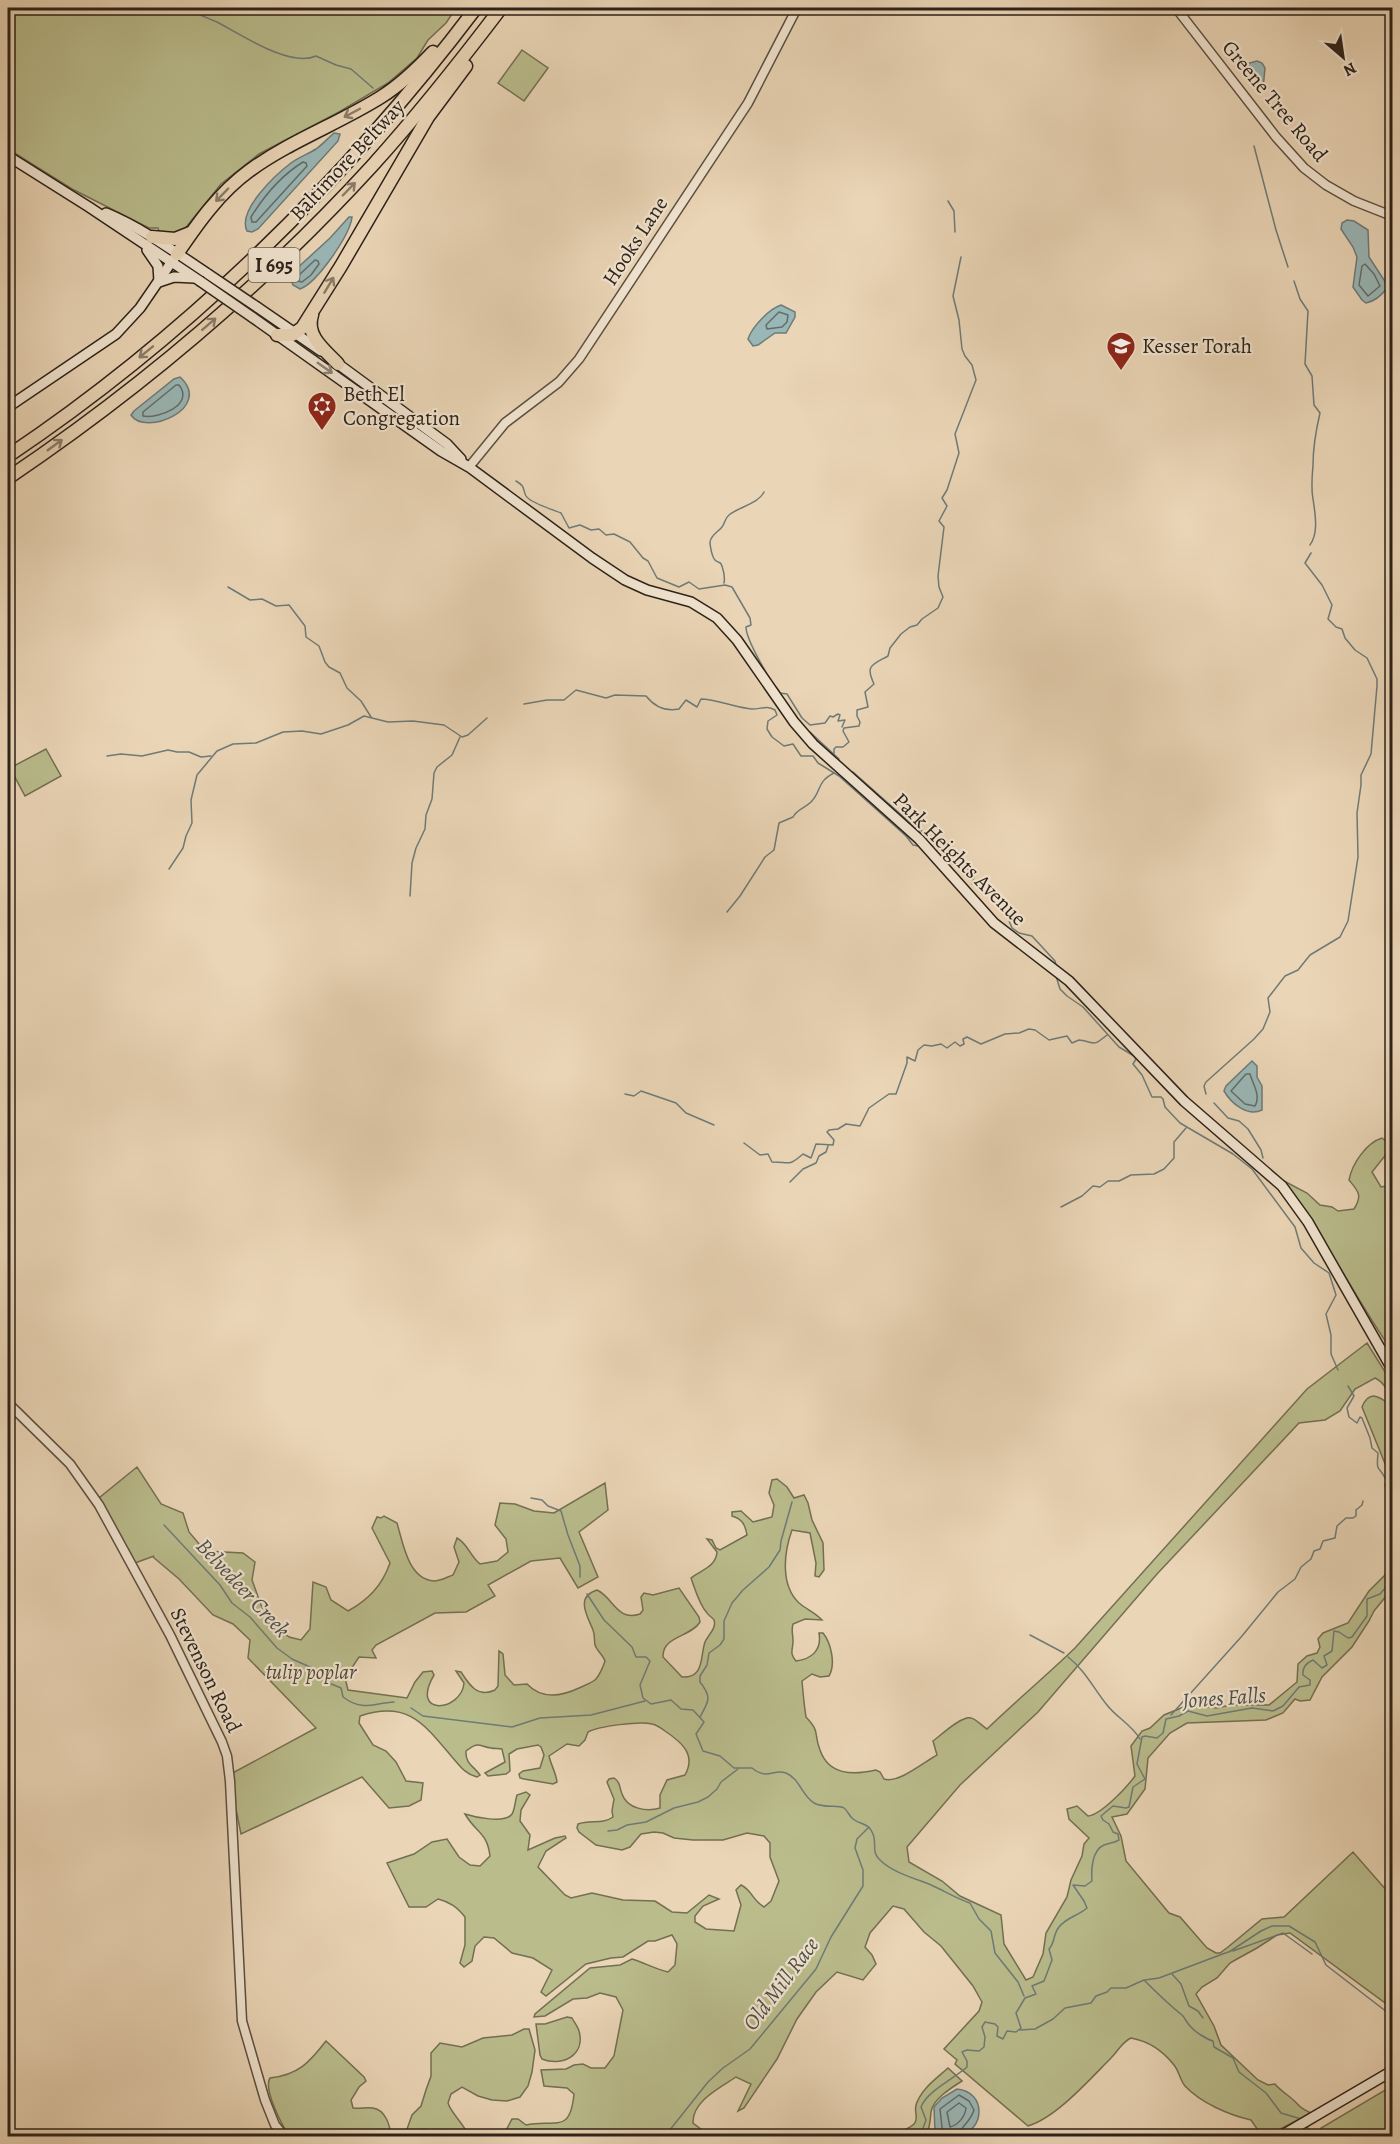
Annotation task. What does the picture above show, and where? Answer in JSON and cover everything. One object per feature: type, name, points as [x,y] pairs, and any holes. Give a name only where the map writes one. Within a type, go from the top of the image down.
[{"type":"highway","points":[[174,258],[217,200],[247,172],[283,149],[383,96],[412,74],[475,8]]},
{"type":"highway","name":"Baltimore Beltway","points":[[8,456],[81,404],[161,340],[288,224],[401,102],[475,8]]},
{"type":"highway","points":[[277,335],[287,336],[296,333],[314,310],[428,117],[463,70],[501,8]]},
{"type":"highway","name":"Baltimore Beltway","points":[[8,478],[127,392],[176,353],[263,275],[372,166],[417,114],[501,8]]},
{"type":"highway","points":[[152,237],[175,240],[191,233]]},
{"type":"highway","points":[[314,310],[310,321],[313,336],[338,364]]},
{"type":"main road","name":"Park Heights Avenue","points":[[8,156],[133,236],[208,274],[296,333],[447,444],[469,467]]},
{"type":"main road","name":"Park Heights Avenue","points":[[89,207],[121,219],[152,237],[198,280],[441,451],[469,467],[592,558],[626,580],[647,590],[691,602],[717,618],[737,640],[794,722],[813,744],[932,852],[994,923],[1069,981],[1184,1101],[1282,1186],[1308,1222],[1392,1370]]},
{"type":"main road","points":[[133,236],[156,260],[159,282]]},
{"type":"main road","points":[[8,407],[116,334],[140,308],[174,258]]},
{"type":"main road","points":[[159,282],[174,277],[198,280]]},
{"type":"main road","points":[[389,401],[403,417],[406,426],[411,425],[434,434]]},
{"type":"main road","points":[[1281,2136],[1392,2071]]},
{"type":"street","name":"Hooks Lane","points":[[469,467],[505,423],[548,391],[579,359],[748,103],[797,8]]},
{"type":"street","name":"Greene Tree Road","points":[[1176,8],[1270,129],[1305,168],[1326,185],[1354,201],[1392,216]]},
{"type":"street","name":"Stevenson Road","points":[[8,1403],[70,1464],[99,1505],[170,1635],[222,1742],[230,1781],[242,2021],[265,2100],[275,2125],[284,2136]]},
{"type":"green space","points":[[8,8],[456,8],[446,23],[428,40],[417,58],[388,83],[259,154],[221,184],[183,231],[169,234],[159,231],[158,228],[149,228],[72,189],[8,149]]},
{"type":"green space","points":[[522,50],[548,68],[524,101],[498,83]]},
{"type":"green space","points":[[46,749],[61,776],[25,796],[10,768]]},
{"type":"green space","points":[[1382,1138],[1388,1143],[1388,1152],[1372,1172],[1381,1187],[1392,1185],[1392,1351],[1284,1181],[1307,1193],[1320,1205],[1332,1207],[1338,1211],[1354,1209],[1359,1197],[1357,1190],[1349,1180],[1351,1174],[1365,1149]]},
{"type":"green space","name":"tulip poplar","points":[[1367,1343],[1392,1383],[1392,1406],[1384,1386],[1375,1378],[1355,1389],[1340,1411],[1325,1420],[1299,1423],[1157,1574],[1038,1712],[960,1785],[907,1847],[909,1862],[942,1881],[960,1896],[1001,1915],[1004,1944],[1026,1980],[1033,1977],[1043,1954],[1046,1933],[1067,1897],[1084,1844],[1089,1838],[1069,1819],[1067,1809],[1077,1806],[1088,1816],[1100,1811],[1113,1800],[1135,1776],[1131,1746],[1142,1731],[1150,1728],[1164,1715],[1191,1704],[1216,1708],[1231,1705],[1269,1705],[1297,1682],[1298,1664],[1307,1656],[1317,1653],[1320,1647],[1318,1639],[1323,1633],[1348,1623],[1369,1591],[1385,1575],[1392,1563],[1392,1589],[1374,1611],[1352,1647],[1322,1677],[1310,1700],[1295,1699],[1283,1713],[1266,1720],[1187,1723],[1170,1733],[1148,1758],[1145,1789],[1127,1814],[1112,1817],[1121,1836],[1126,1861],[1169,1913],[1180,1917],[1207,1948],[1216,1953],[1220,1953],[1262,1919],[1284,1917],[1353,1852],[1388,1892],[1392,1905],[1392,2008],[1290,1933],[1277,1935],[1230,1963],[1217,1978],[1202,1987],[1196,1994],[1214,2026],[1221,2045],[1258,2080],[1268,2085],[1275,2084],[1301,2108],[1311,2113],[1267,2136],[1262,2136],[1251,2120],[1225,2112],[1199,2098],[1185,2086],[1176,2067],[1165,2055],[1149,2044],[1131,2038],[1061,2106],[1050,2115],[1028,2126],[955,2064],[957,2060],[944,2049],[979,2011],[982,2002],[973,1986],[941,1946],[924,1932],[904,1909],[893,1906],[870,1933],[865,1947],[876,1964],[863,1980],[837,1972],[816,1992],[797,2019],[777,2059],[744,2108],[738,2111],[751,2084],[736,2077],[702,2101],[694,2115],[693,2123],[710,2136],[503,2136],[512,2119],[518,2119],[526,2125],[559,2123],[569,2116],[574,2094],[567,2088],[544,2086],[541,2070],[566,2069],[583,2064],[591,2068],[605,2068],[614,2056],[623,2010],[616,1997],[600,1993],[587,1998],[573,1999],[545,2016],[534,2017],[535,2014],[590,1968],[620,1965],[632,1959],[668,1972],[675,1965],[677,1944],[672,1935],[648,1941],[623,1957],[586,1964],[546,1996],[541,1992],[552,1970],[533,1958],[512,1953],[494,1938],[484,1937],[475,1946],[472,1961],[464,1967],[460,1963],[465,1945],[465,1917],[453,1905],[438,1899],[426,1907],[409,1907],[387,1863],[414,1854],[432,1842],[447,1839],[459,1857],[470,1865],[480,1866],[490,1856],[489,1848],[484,1837],[465,1814],[489,1819],[503,1819],[512,1814],[517,1795],[526,1792],[530,1795],[521,1810],[520,1821],[530,1835],[528,1850],[555,1838],[565,1836],[566,1838],[546,1851],[538,1867],[565,1895],[571,1898],[592,1893],[623,1900],[655,1901],[672,1912],[687,1913],[709,1895],[719,1899],[703,1906],[695,1916],[695,1922],[706,1929],[734,1931],[741,1905],[736,1890],[741,1885],[764,1907],[771,1901],[779,1881],[770,1857],[770,1843],[764,1836],[747,1833],[723,1840],[693,1840],[674,1838],[654,1832],[641,1834],[630,1847],[622,1850],[596,1845],[579,1832],[578,1824],[605,1821],[613,1817],[614,1799],[607,1782],[609,1779],[614,1778],[618,1782],[628,1803],[649,1810],[660,1808],[660,1795],[667,1780],[685,1775],[689,1761],[685,1749],[676,1739],[654,1724],[629,1724],[601,1728],[588,1732],[585,1740],[579,1746],[567,1744],[549,1756],[557,1782],[553,1784],[520,1778],[519,1774],[523,1771],[540,1768],[544,1755],[538,1745],[517,1749],[509,1754],[510,1771],[506,1774],[488,1776],[485,1773],[505,1762],[502,1749],[473,1746],[466,1751],[466,1755],[468,1762],[480,1775],[477,1777],[463,1769],[423,1725],[403,1713],[391,1711],[360,1716],[359,1723],[373,1745],[386,1751],[396,1762],[406,1781],[423,1783],[421,1800],[409,1806],[389,1808],[362,1777],[241,1834],[229,1775],[316,1728],[248,1658],[250,1640],[233,1624],[213,1615],[154,1556],[135,1563],[99,1498],[137,1467],[161,1504],[183,1513],[189,1532],[205,1551],[243,1553],[255,1562],[252,1580],[261,1605],[272,1623],[289,1637],[301,1640],[310,1629],[313,1582],[326,1587],[331,1600],[348,1611],[368,1597],[383,1579],[390,1563],[372,1528],[377,1517],[384,1516],[397,1523],[404,1550],[412,1567],[425,1579],[436,1581],[453,1575],[459,1562],[454,1547],[457,1538],[464,1543],[480,1564],[497,1561],[508,1552],[506,1539],[495,1525],[500,1503],[554,1513],[605,1483],[608,1510],[579,1532],[598,1577],[578,1588],[560,1558],[531,1561],[488,1585],[495,1596],[466,1612],[435,1613],[376,1645],[372,1650],[376,1658],[359,1657],[345,1678],[348,1690],[407,1698],[423,1672],[432,1671],[434,1675],[428,1689],[428,1698],[432,1704],[439,1706],[455,1700],[461,1692],[464,1683],[456,1671],[461,1672],[471,1686],[479,1692],[495,1690],[498,1686],[499,1651],[503,1654],[505,1675],[514,1685],[527,1684],[539,1692],[552,1695],[572,1691],[594,1680],[605,1661],[595,1645],[594,1632],[584,1602],[590,1593],[597,1590],[621,1612],[632,1616],[640,1614],[643,1610],[641,1597],[644,1593],[653,1595],[679,1588],[700,1622],[696,1627],[667,1645],[663,1657],[682,1677],[695,1674],[700,1665],[705,1642],[715,1623],[697,1596],[691,1578],[711,1565],[716,1557],[717,1552],[707,1539],[712,1540],[716,1548],[720,1550],[747,1535],[742,1523],[732,1516],[732,1512],[741,1511],[753,1522],[772,1517],[774,1505],[769,1493],[772,1480],[777,1479],[787,1487],[794,1498],[804,1495],[823,1543],[824,1570],[819,1577],[815,1576],[816,1563],[810,1533],[792,1530],[785,1568],[793,1596],[822,1620],[805,1619],[793,1624],[793,1656],[796,1661],[815,1653],[820,1639],[819,1633],[823,1633],[826,1637],[832,1654],[829,1676],[820,1677],[812,1674],[802,1681],[806,1717],[814,1726],[820,1750],[829,1765],[851,1773],[876,1770],[884,1779],[890,1780],[911,1772],[937,1755],[933,1741],[962,1720],[973,1719],[987,1729],[1053,1669],[1075,1648],[1307,1389]]},
{"type":"green space","points":[[1372,1396],[1392,1406],[1392,1481],[1362,1407],[1365,1401]]},
{"type":"green space","points":[[567,2017],[572,2018],[579,2031],[579,2047],[575,2053],[564,2060],[557,2062],[542,2059],[536,2024],[545,2024]]},
{"type":"green space","points":[[529,2029],[535,2050],[528,2086],[520,2097],[507,2101],[492,2100],[478,2096],[462,2087],[451,2094],[448,2103],[469,2136],[449,2136],[424,2129],[411,2134],[406,2132],[412,2115],[421,2106],[431,2076],[431,2053],[440,2043],[462,2047],[483,2038],[512,2035]]},
{"type":"green space","points":[[326,2041],[366,2081],[351,2100],[353,2108],[377,2109],[384,2115],[391,2136],[289,2136],[271,2098],[270,2078],[296,2071],[314,2056]]},
{"type":"green space","points":[[948,2068],[962,2081],[943,2094],[932,2107],[926,2136],[887,2136],[914,2124],[916,2105],[921,2094]]},
{"type":"green space","points":[[1392,2086],[1392,2136],[1320,2136],[1318,2132],[1321,2128]]},
{"type":"water","points":[[1257,61],[1265,68],[1262,90],[1251,79],[1244,66]]},
{"type":"water","points":[[334,133],[340,134],[338,141],[258,229],[252,232],[247,231],[245,223],[247,214],[259,194],[291,163],[316,149]]},
{"type":"water","points":[[349,217],[352,217],[350,225],[332,258],[307,285],[300,289],[293,285],[290,277],[293,272]]},
{"type":"water","points":[[1347,220],[1354,221],[1368,230],[1369,257],[1386,283],[1387,288],[1383,293],[1366,303],[1353,287],[1357,257],[1341,229],[1342,223]]},
{"type":"water","points":[[781,305],[795,312],[795,317],[786,333],[775,333],[753,346],[748,339],[753,329],[766,314]]},
{"type":"water","points":[[180,377],[188,388],[189,399],[174,416],[149,423],[139,421],[131,415],[174,379]]},
{"type":"water","points":[[1252,1061],[1257,1066],[1257,1077],[1262,1086],[1262,1110],[1256,1112],[1240,1108],[1224,1091],[1226,1086]]},
{"type":"water","points":[[957,2089],[974,2097],[978,2104],[978,2119],[974,2127],[959,2136],[939,2136],[935,2131],[934,2107],[942,2098]]},
{"type":"waterway","points":[[182,8],[217,22],[279,54],[305,58],[316,56],[351,69],[373,88]]},
{"type":"waterway","points":[[1254,146],[1288,267]]},
{"type":"waterway","points":[[948,201],[954,211],[955,232]]},
{"type":"waterway","points":[[834,754],[836,747],[843,747],[849,742],[843,731],[844,728],[859,726],[857,710],[868,707],[865,692],[874,684],[870,673],[872,666],[888,656],[890,648],[901,634],[917,625],[938,608],[943,597],[938,576],[944,527],[939,521],[947,506],[942,498],[947,490],[959,453],[955,434],[976,380],[972,365],[962,349],[959,320],[953,296],[961,257]]},
{"type":"waterway","points":[[1294,281],[1300,299],[1308,311],[1305,364],[1312,376],[1314,405],[1320,413],[1314,446],[1312,478],[1315,535],[1310,545]]},
{"type":"waterway","points":[[516,481],[523,486],[528,499],[561,513],[569,528],[580,525],[591,530],[599,529],[606,535],[614,534],[630,542],[648,561],[657,578],[679,587],[689,582],[699,589],[725,585],[732,587],[750,618],[751,625],[746,627],[752,647],[780,693],[787,694],[802,718],[810,725],[825,723],[830,716],[838,714],[840,715],[838,721],[845,720],[842,727]]},
{"type":"waterway","points":[[724,583],[723,568],[721,563],[715,560],[710,546],[713,535],[722,527],[729,515],[758,499],[764,492]]},
{"type":"waterway","points":[[1206,1094],[1204,1086],[1206,1082],[1263,1029],[1270,1012],[1268,998],[1285,976],[1298,970],[1310,955],[1340,937],[1348,921],[1358,857],[1357,813],[1361,775],[1371,754],[1377,679],[1367,658],[1355,650],[1345,638],[1342,629],[1336,627],[1328,619],[1332,605],[1322,585],[1305,563],[1311,553]]},
{"type":"waterway","points":[[228,587],[250,600],[262,599],[276,606],[289,605],[305,626],[306,637],[319,646],[325,662],[340,673],[347,688],[361,701],[371,717]]},
{"type":"waterway","points":[[524,704],[564,700],[576,690],[606,698],[615,695],[646,696],[656,705],[669,710],[679,709],[686,700],[697,707],[701,699],[752,709],[766,707],[775,710],[777,715],[768,721],[767,729],[772,737],[784,746],[793,744],[801,756],[813,756],[818,763],[839,776],[906,836],[913,845],[918,846]]},
{"type":"waterway","points":[[169,869],[183,848],[192,823],[191,800],[197,775],[217,751],[233,744],[256,743],[283,732],[302,731],[321,734],[348,725],[364,716],[388,722],[413,721],[444,725],[462,737],[468,735],[487,718]]},
{"type":"waterway","points":[[806,730],[839,759]]},
{"type":"waterway","points":[[410,896],[412,863],[425,829],[426,815],[432,799],[434,773],[437,767],[452,755],[460,737]]},
{"type":"waterway","points":[[107,756],[121,754],[142,756],[168,750],[189,752],[201,757],[211,756]]},
{"type":"waterway","points":[[853,772],[915,827],[930,836]]},
{"type":"waterway","points":[[727,912],[765,857],[774,850],[779,823],[793,817],[811,802],[824,780],[834,773]]},
{"type":"waterway","points":[[926,839],[934,836],[942,845],[948,862],[971,870],[974,877],[972,884],[991,890],[997,907],[1007,916],[1012,928],[1019,933],[1032,936],[1056,965]]},
{"type":"waterway","points":[[1056,976],[1060,989],[1083,1007],[1119,1047],[1134,1056],[1136,1059],[1133,1064],[1142,1075],[1152,1097],[1161,1097],[1165,1107],[1180,1123],[1233,1154],[1252,1169],[1295,1227],[1301,1248],[1314,1263],[1329,1273],[1336,1295],[1326,1314],[1331,1335],[1331,1354],[1338,1370]]},
{"type":"waterway","points":[[744,1143],[760,1155],[768,1154],[772,1162],[791,1162],[803,1154],[811,1158],[816,1144],[833,1145],[834,1140],[827,1132],[829,1130],[838,1129],[846,1124],[860,1126],[869,1108],[889,1094],[896,1094],[907,1057],[915,1061],[918,1050],[924,1045],[941,1044],[947,1048],[955,1042],[960,1046],[964,1044],[963,1039],[967,1037],[981,1044],[1005,1034],[1019,1033],[1029,1029],[1035,1030],[1049,1040],[1067,1036],[1072,1043],[1079,1040],[1096,1043],[1107,1035]]},
{"type":"waterway","points":[[625,1094],[634,1096],[641,1091],[676,1103],[686,1113],[714,1125]]},
{"type":"waterway","points":[[1214,1103],[1228,1118],[1239,1121],[1248,1129],[1261,1150],[1263,1158]]},
{"type":"waterway","points":[[1061,1207],[1082,1196],[1093,1186],[1100,1187],[1108,1181],[1119,1181],[1131,1175],[1154,1174],[1164,1169],[1174,1158],[1174,1142],[1186,1128]]},
{"type":"waterway","points":[[790,1182],[803,1169],[816,1163],[819,1156],[826,1152],[828,1146]]},
{"type":"waterway","points":[[1348,1386],[1354,1396],[1347,1408],[1349,1417],[1357,1423],[1360,1417],[1362,1418],[1372,1448],[1378,1453],[1378,1467],[1386,1480],[1385,1486],[1391,1493],[1392,1506]]},
{"type":"waterway","points":[[531,1498],[542,1500],[548,1506],[561,1511],[580,1566],[580,1577]]},
{"type":"waterway","points":[[1171,1715],[1278,1592],[1295,1579],[1301,1567],[1311,1559],[1314,1551],[1320,1549],[1323,1541],[1335,1538],[1337,1526],[1346,1518],[1356,1516],[1356,1510],[1363,1501]]},
{"type":"waterway","points":[[700,1717],[708,1699],[700,1682],[700,1676],[707,1665],[709,1653],[724,1639],[724,1621],[732,1603],[769,1567],[780,1550],[792,1502]]},
{"type":"waterway","name":"Belvedeer Creek","points":[[164,1525],[220,1585],[232,1603],[250,1617],[277,1648],[292,1659],[319,1671],[329,1683],[341,1688],[343,1697],[350,1702],[368,1706],[394,1702]]},
{"type":"waterway","name":"Jones Falls","points":[[916,2136],[922,2131],[926,2120],[921,2107],[924,2101],[935,2090],[967,2067],[967,2061],[962,2052],[979,2051],[984,2047],[985,2037],[982,2027],[985,2022],[995,2024],[998,2027],[997,2036],[1003,2039],[1007,2031],[1016,2032],[1021,2028],[1016,2013],[1025,1998],[1036,1994],[1032,1986],[1044,1981],[1052,1960],[1049,1949],[1057,1930],[1065,1921],[1087,1908],[1073,1885],[1085,1886],[1092,1881],[1092,1866],[1097,1851],[1104,1845],[1119,1840],[1118,1834],[1113,1832],[1101,1816],[1113,1806],[1129,1807],[1133,1787],[1145,1779],[1137,1764],[1142,1737],[1157,1738],[1163,1733],[1166,1719],[1188,1711],[1207,1716],[1252,1708],[1273,1711],[1283,1706],[1299,1687],[1310,1685],[1310,1680],[1303,1675],[1306,1664],[1313,1660],[1322,1668],[1327,1665],[1324,1656],[1332,1651],[1334,1631],[1348,1638],[1352,1637],[1367,1616],[1367,1599],[1380,1594],[1392,1580]]},
{"type":"waterway","points":[[587,1594],[604,1620],[632,1647],[636,1657],[646,1657],[650,1661],[640,1685],[643,1698],[651,1704],[671,1700],[681,1709],[693,1710],[704,1722],[696,1734],[703,1751],[720,1756],[734,1768],[752,1768],[762,1774],[786,1773],[795,1779],[814,1803],[844,1808],[853,1819],[869,1828],[874,1838],[877,1857],[890,1868],[970,1903],[979,1919],[991,1931],[995,1953],[1018,1982],[1024,1996]]},
{"type":"waterway","points":[[1030,1635],[1064,1653]]},
{"type":"waterway","points":[[1068,1657],[1102,1699],[1133,1729],[1140,1739]]},
{"type":"waterway","name":"Belvedeer Creek","points":[[411,1708],[423,1716],[512,1727],[540,1718],[591,1715],[645,1701]]},
{"type":"waterway","points":[[608,1831],[646,1822],[674,1808],[698,1802],[708,1797],[721,1782],[738,1769]]},
{"type":"waterway","name":"Old Mill Race","points":[[665,2136],[708,2082],[750,2049],[816,1969],[831,1937],[863,1886],[863,1870],[855,1848],[857,1839],[869,1827]]},
{"type":"waterway","points":[[1229,1952],[1272,1926],[1289,1926],[1315,1942],[1326,1965],[1392,2016]]},
{"type":"waterway","points":[[1233,1951],[1283,1933],[1312,1954]]},
{"type":"waterway","points":[[1145,1980],[1159,1978],[1228,1952]]},
{"type":"waterway","points":[[1172,1974],[1181,1984],[1189,2006],[1198,2011],[1203,2018]]},
{"type":"waterway","points":[[1020,2030],[1035,2029],[1053,2019],[1065,2008],[1091,2003],[1096,1996],[1111,1988],[1126,1988],[1144,1980],[1182,2015],[1195,2031],[1213,2041],[1214,2047],[1233,2058],[1239,2072],[1266,2093],[1281,2113],[1301,2119]]},
{"type":"waterway","points":[[1307,2127],[1315,2136]]},
{"type":"place","name":"Kesser Torah","points":[[1121,372]]},
{"type":"place","name":"Beth El Congregation","points":[[322,432]]}]
